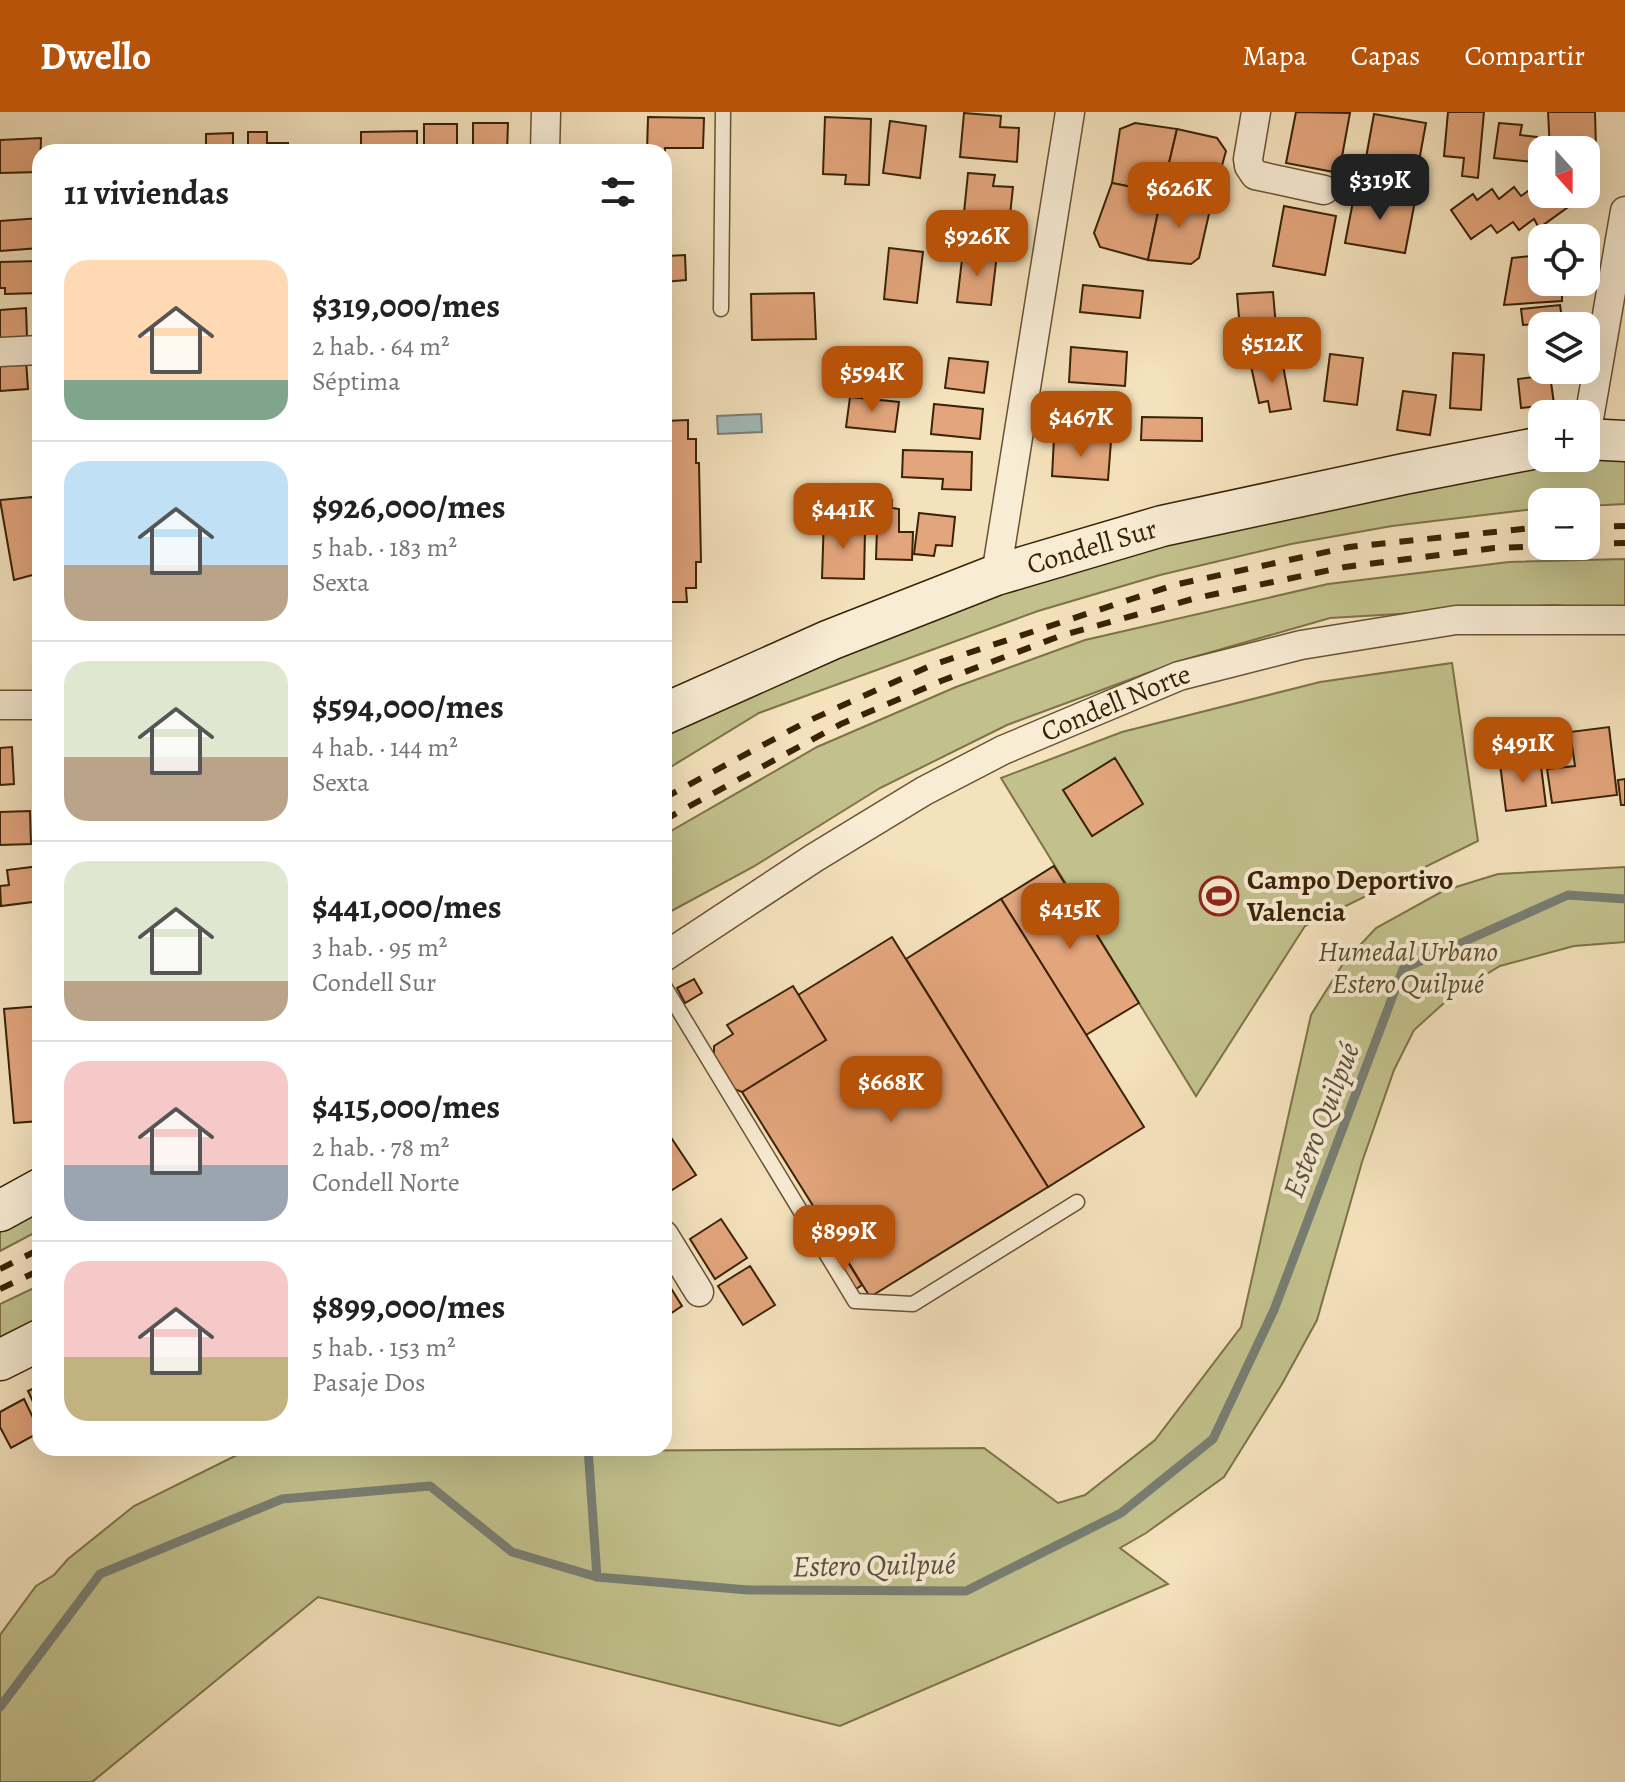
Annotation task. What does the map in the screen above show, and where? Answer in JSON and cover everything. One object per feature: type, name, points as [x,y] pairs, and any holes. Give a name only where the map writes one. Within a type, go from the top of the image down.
[{"type":"street","points":[[545,144],[546,112]]},
{"type":"street","points":[[996,575],[1070,112]]},
{"type":"street","points":[[1256,112],[1248,159],[1255,175],[1324,190]]},
{"type":"street","points":[[1593,400],[1625,211]]},
{"type":"street","points":[[0,352],[32,350]]},
{"type":"street","points":[[1600,439],[1625,441]]},
{"type":"street","name":"Condell Sur","points":[[672,710],[830,640],[996,575],[1162,526],[1528,450]]},
{"type":"street","name":"Condell Norte","points":[[672,952],[814,858],[924,791],[1003,750],[1179,676],[1301,645],[1456,620],[1625,620]]},
{"type":"street","points":[[0,705],[32,705]]},
{"type":"street","points":[[0,1211],[32,1193]]},
{"type":"street","points":[[672,1248],[699,1292]]},
{"type":"street","points":[[0,1360],[32,1344]]},
{"type":"lane","points":[[721,309],[723,112]]},
{"type":"lane","points":[[672,999],[855,1301],[913,1304],[1077,1202]]},
{"type":"green space","points":[[1600,457],[1625,457],[1625,504],[1600,505],[1600,488],[1528,488],[1528,510],[1392,526],[1291,544],[1160,575],[1038,611],[759,713],[672,766],[672,725],[1037,574],[1528,462],[1528,472],[1600,472]]},
{"type":"green space","points":[[1625,559],[1625,610],[1553,605],[1330,618],[1180,661],[1007,725],[880,788],[753,867],[672,911],[672,830],[817,747],[956,687],[1085,640],[1328,584],[1509,562]]},
{"type":"green space","name":"Campo Deportivo Valencia","points":[[1452,663],[1478,841],[1305,926],[1196,1096],[1001,778],[1122,732],[1320,682]]},
{"type":"green space","name":"Humedal Urbano Estero Quilpué","points":[[1625,867],[1625,942],[1574,946],[1500,966],[1454,994],[1414,1030],[1394,1070],[1362,1162],[1317,1320],[1282,1384],[1224,1477],[1120,1548],[1168,1584],[840,1726],[318,1597],[92,1782],[0,1782],[0,1635],[36,1586],[54,1575],[68,1559],[134,1506],[235,1456],[672,1456],[672,1450],[984,1448],[1058,1503],[1085,1495],[1155,1440],[1241,1327],[1311,1015],[1344,962],[1376,928],[1443,891],[1498,874]]},
{"type":"green space","points":[[32,1216],[32,1234],[0,1251],[0,1232]]},
{"type":"green space","points":[[32,1289],[32,1325],[0,1342],[0,1304]]},
{"type":"water","points":[[854,360],[893,362],[892,380],[853,378]]},
{"type":"water","points":[[761,414],[762,432],[718,434],[717,416]]},
{"type":"building","points":[[1296,112],[1350,113],[1339,173],[1286,163]]},
{"type":"building","points":[[1448,112],[1484,112],[1478,178],[1462,176],[1464,158],[1444,156]]},
{"type":"building","points":[[1548,112],[1595,112],[1596,136],[1549,136]]},
{"type":"building","points":[[964,113],[1001,116],[1000,127],[1019,128],[1017,162],[960,157]]},
{"type":"building","points":[[1374,114],[1426,123],[1415,183],[1363,174]]},
{"type":"building","points":[[648,117],[704,118],[703,148],[647,144]]},
{"type":"building","points":[[825,117],[871,119],[869,185],[845,184],[846,175],[823,174]]},
{"type":"building","points":[[890,121],[926,126],[920,178],[883,173]]},
{"type":"building","points":[[473,123],[508,123],[507,144],[473,144]]},
{"type":"building","points":[[1135,123],[1177,129],[1162,193],[1112,183],[1120,129]]},
{"type":"building","points":[[1499,123],[1522,125],[1520,135],[1528,136],[1528,161],[1494,158]]},
{"type":"building","points":[[424,124],[457,124],[457,144],[424,144]]},
{"type":"building","points":[[1177,129],[1217,138],[1226,151],[1211,205],[1162,193]]},
{"type":"building","points":[[417,131],[417,144],[361,144],[361,132]]},
{"type":"building","points":[[248,132],[267,132],[267,143],[288,143],[288,144],[248,144]]},
{"type":"building","points":[[233,133],[233,144],[206,144],[206,134]]},
{"type":"building","points":[[41,138],[41,144],[32,144],[32,172],[0,173],[0,140]]},
{"type":"building","points":[[968,173],[995,175],[993,186],[1013,187],[1008,234],[973,231],[974,214],[964,213]]},
{"type":"building","points":[[1112,183],[1162,193],[1148,260],[1100,247],[1094,233]]},
{"type":"building","points":[[1514,187],[1521,196],[1528,191],[1528,208],[1567,208],[1545,224],[1537,224],[1534,219],[1519,230],[1513,222],[1497,233],[1491,225],[1471,239],[1451,210],[1473,194],[1477,200],[1492,189],[1499,199]]},
{"type":"building","points":[[1355,191],[1415,201],[1405,253],[1345,243]]},
{"type":"building","points":[[1162,193],[1211,205],[1199,258],[1191,264],[1148,260]]},
{"type":"building","points":[[1284,206],[1336,216],[1325,275],[1273,266]]},
{"type":"building","points":[[32,219],[32,249],[0,251],[0,221]]},
{"type":"building","points":[[889,248],[923,252],[917,303],[884,299]]},
{"type":"building","points":[[963,251],[997,254],[991,305],[957,302]]},
{"type":"building","points":[[685,255],[686,280],[672,281],[672,256]]},
{"type":"building","points":[[1528,256],[1528,296],[1562,296],[1562,301],[1504,305],[1512,258]]},
{"type":"building","points":[[32,261],[32,293],[5,294],[5,288],[0,288],[0,262]]},
{"type":"building","points":[[1083,285],[1143,291],[1140,318],[1080,312]]},
{"type":"building","points":[[1273,292],[1276,327],[1240,329],[1237,294]]},
{"type":"building","points":[[814,293],[816,339],[752,340],[751,294]]},
{"type":"building","points":[[1560,305],[1561,312],[1528,312],[1528,324],[1523,325],[1521,309]]},
{"type":"building","points":[[26,308],[27,337],[0,339],[0,310]]},
{"type":"building","points":[[1071,347],[1127,352],[1125,386],[1069,382]]},
{"type":"building","points":[[1453,353],[1484,355],[1481,410],[1450,408]]},
{"type":"building","points":[[1330,354],[1363,358],[1357,405],[1324,401]]},
{"type":"building","points":[[949,358],[988,362],[984,393],[945,388]]},
{"type":"building","points":[[26,360],[28,389],[0,391],[0,362]]},
{"type":"building","points":[[1282,360],[1291,409],[1270,412],[1268,401],[1259,403],[1251,366]]},
{"type":"building","points":[[1528,378],[1528,384],[1551,384],[1553,400],[1528,400],[1528,407],[1521,408],[1518,379]]},
{"type":"building","points":[[1403,391],[1436,395],[1430,435],[1397,430]]},
{"type":"building","points":[[850,397],[899,402],[895,432],[846,427]]},
{"type":"building","points":[[1066,400],[1120,403],[1118,432],[1065,429]]},
{"type":"building","points":[[934,404],[983,409],[980,439],[931,434]]},
{"type":"building","points":[[1142,417],[1202,418],[1202,441],[1141,440]]},
{"type":"building","points":[[688,420],[688,439],[696,439],[696,463],[699,463],[701,562],[696,562],[696,588],[686,588],[687,602],[672,602],[672,421]]},
{"type":"building","points":[[1054,438],[1111,441],[1108,480],[1052,476]]},
{"type":"building","points":[[903,450],[972,452],[971,490],[942,489],[943,479],[902,477]]},
{"type":"building","points":[[32,497],[32,575],[14,580],[0,500]]},
{"type":"building","points":[[878,499],[892,500],[892,508],[899,509],[899,532],[913,532],[912,560],[876,559]]},
{"type":"building","points":[[919,513],[955,517],[952,546],[936,545],[934,556],[914,554]]},
{"type":"building","points":[[824,517],[844,518],[843,530],[865,531],[864,579],[822,578]]},
{"type":"building","points":[[1609,727],[1617,795],[1552,803],[1547,769],[1575,766],[1570,732]]},
{"type":"building","points":[[12,747],[14,784],[0,785],[0,748]]},
{"type":"building","points":[[1115,758],[1143,804],[1092,836],[1063,790]]},
{"type":"building","points":[[1540,758],[1546,806],[1506,811],[1500,764]]},
{"type":"building","points":[[1625,779],[1625,805],[1621,805],[1618,780]]},
{"type":"building","points":[[30,811],[31,844],[0,845],[0,812]]},
{"type":"building","points":[[1054,866],[1139,1003],[1086,1035],[1001,899]]},
{"type":"building","points":[[32,867],[32,902],[1,906],[0,886],[9,885],[7,870]]},
{"type":"building","points":[[1001,899],[1144,1127],[1048,1187],[906,959]]},
{"type":"building","points":[[892,937],[1048,1187],[870,1297],[742,1092],[826,1040],[798,995]]},
{"type":"building","points":[[694,979],[702,993],[685,1003],[677,988]]},
{"type":"building","points":[[793,986],[826,1040],[742,1092],[729,1087],[714,1060],[714,1046],[733,1034],[727,1025]]},
{"type":"building","points":[[32,1007],[32,1122],[14,1123],[4,1009]]},
{"type":"building","points":[[672,1139],[696,1175],[672,1190]]},
{"type":"building","points":[[721,1219],[747,1258],[715,1279],[690,1239]]},
{"type":"building","points":[[841,1251],[862,1285],[847,1295],[825,1260]]},
{"type":"building","points":[[750,1266],[775,1305],[743,1325],[718,1286]]},
{"type":"building","points":[[672,1290],[682,1306],[672,1313]]},
{"type":"building","points":[[24,1399],[32,1416],[32,1436],[11,1448],[0,1427],[0,1412]]},
{"type":"waterway","name":"Estero Quilpué","points":[[0,1707],[100,1574],[282,1499],[430,1486],[512,1552],[597,1577],[748,1590],[966,1591],[1121,1513],[1213,1439],[1274,1310],[1403,969],[1568,895],[1625,899]]},
{"type":"waterway","points":[[589,1456],[597,1577]]},
{"type":"railway","points":[[1600,527],[1625,526]]},
{"type":"railway","points":[[672,794],[806,722],[932,665],[1174,585],[1349,547],[1528,528]]},
{"type":"railway","points":[[1600,544],[1625,543]]},
{"type":"railway","points":[[672,816],[841,724],[941,681],[1060,636],[1196,598],[1345,567],[1494,548],[1528,547]]},
{"type":"railway","points":[[0,1269],[32,1253]]},
{"type":"railway","points":[[0,1289],[32,1274]]},
{"type":"place","name":"Campo Deportivo Valencia","points":[[1219,896]]}]
